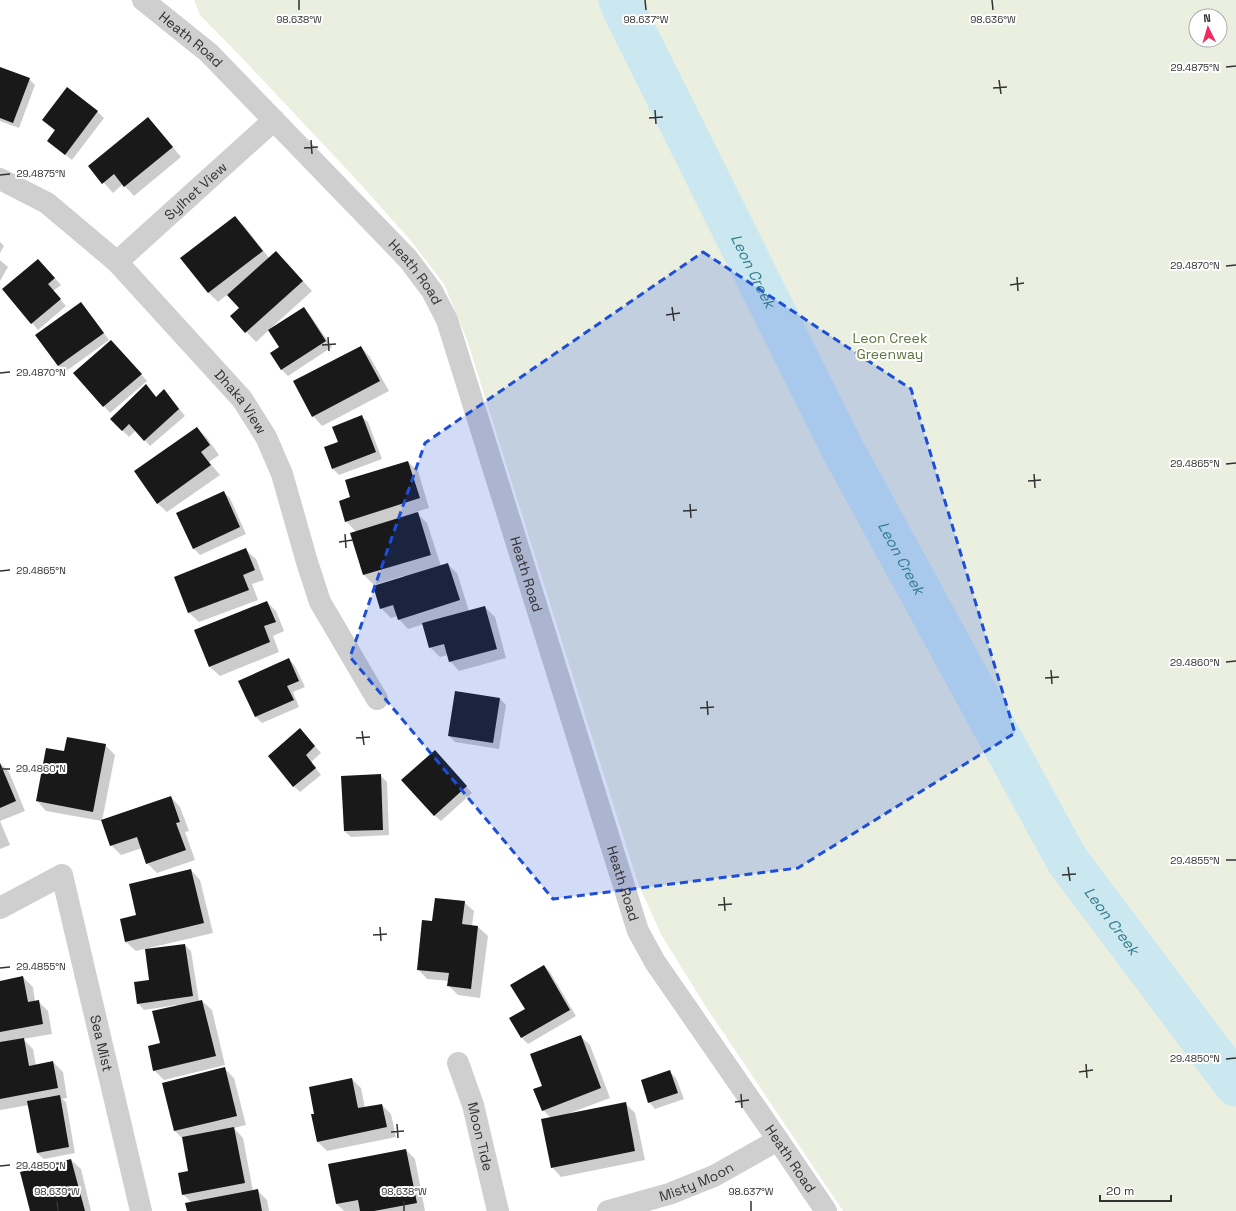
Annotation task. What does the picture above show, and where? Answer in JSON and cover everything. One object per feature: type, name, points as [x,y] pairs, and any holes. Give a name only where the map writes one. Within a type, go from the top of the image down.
[{"type":"street","name":"Heath Road","points":[[143,0],[210,53],[408,259],[432,291],[447,320],[638,931],[655,962],[826,1211]]},
{"type":"street","name":"Sylhet View","points":[[117,262],[274,120]]},
{"type":"street","name":"Dhaka View","points":[[0,179],[47,203],[117,262],[242,399],[266,436],[282,474],[320,602],[377,699]]},
{"type":"street","name":"Sea Mist","points":[[0,908],[62,875],[141,1211]]},
{"type":"street","name":"Moon Tide","points":[[458,1063],[473,1105],[498,1211]]},
{"type":"street","name":"Misty Moon","points":[[608,1211],[669,1194],[714,1176],[778,1140]]},
{"type":"highlighted area","points":[[703,252],[911,389],[1015,733],[798,868],[553,899],[350,657],[425,443]]},
{"type":"green space","name":"Leon Creek Greenway","points":[[194,0],[1236,0],[1236,1211],[843,1211],[704,1004],[662,936],[639,886],[467,340],[444,284],[411,241],[354,177],[200,15]]},
{"type":"building","points":[[0,67],[30,78],[13,123],[0,118]]},
{"type":"building","points":[[67,87],[98,111],[65,155],[47,141],[55,130],[42,120]]},
{"type":"building","points":[[148,117],[173,147],[124,187],[114,174],[102,184],[88,166]]},
{"type":"building","points":[[235,216],[263,251],[208,293],[180,258]]},
{"type":"building","points":[[276,251],[303,281],[245,333],[230,316],[239,308],[227,295]]},
{"type":"building","points":[[38,259],[55,278],[48,284],[61,299],[31,324],[2,289]]},
{"type":"building","points":[[81,302],[104,333],[58,366],[35,335]]},
{"type":"building","points":[[304,307],[326,341],[281,370],[270,353],[279,347],[268,330]]},
{"type":"building","points":[[111,340],[142,374],[103,407],[73,373]]},
{"type":"building","points":[[361,346],[380,381],[312,417],[293,381]]},
{"type":"building","points":[[146,384],[156,397],[164,389],[179,409],[144,441],[129,424],[122,431],[110,419]]},
{"type":"building","points":[[362,415],[376,452],[332,469],[324,447],[338,442],[332,427]]},
{"type":"building","points":[[197,427],[210,445],[201,452],[211,465],[157,504],[134,471]]},
{"type":"building","points":[[408,461],[420,498],[345,522],[339,501],[350,497],[345,480]]},
{"type":"building","points":[[224,491],[240,527],[193,549],[176,513]]},
{"type":"building","points":[[418,512],[431,555],[363,575],[350,533]]},
{"type":"building","points":[[246,548],[255,570],[243,575],[249,590],[188,613],[174,577]]},
{"type":"building","points":[[448,563],[460,600],[398,620],[393,605],[380,609],[373,586]]},
{"type":"building","points":[[267,601],[276,622],[264,626],[270,642],[209,667],[194,630]]},
{"type":"building","points":[[485,606],[497,649],[449,662],[444,644],[429,648],[422,623]]},
{"type":"building","points":[[289,658],[299,681],[287,686],[294,700],[255,717],[238,681]]},
{"type":"building","points":[[455,691],[500,698],[493,743],[448,736]]},
{"type":"building","points":[[300,728],[315,746],[306,755],[316,768],[293,787],[268,756]]},
{"type":"building","points":[[67,737],[106,744],[93,812],[36,801],[46,748],[64,751]]},
{"type":"building","points":[[435,750],[467,786],[434,816],[401,780]]},
{"type":"building","points":[[0,763],[16,801],[0,808]]},
{"type":"building","points":[[381,774],[383,830],[344,831],[341,776]]},
{"type":"building","points":[[171,796],[180,822],[176,823],[186,850],[146,864],[137,837],[110,846],[101,820]]},
{"type":"building","points":[[191,869],[204,923],[125,942],[120,919],[136,915],[129,884]]},
{"type":"building","points":[[435,898],[465,901],[462,924],[478,926],[471,989],[447,986],[449,973],[417,970],[422,920],[432,921]]},
{"type":"building","points":[[185,944],[193,996],[137,1004],[134,982],[149,980],[145,949]]},
{"type":"building","points":[[544,965],[570,1010],[521,1038],[509,1018],[525,1009],[510,985]]},
{"type":"building","points":[[23,976],[28,1002],[39,1000],[43,1024],[0,1032],[0,981]]},
{"type":"building","points":[[202,1000],[216,1056],[153,1071],[148,1046],[160,1043],[152,1011]]},
{"type":"building","points":[[581,1035],[601,1088],[542,1111],[533,1089],[542,1086],[530,1054]]},
{"type":"building","points":[[24,1038],[29,1066],[53,1061],[58,1088],[0,1099],[0,1042]]},
{"type":"building","points":[[225,1067],[237,1116],[174,1131],[162,1083]]},
{"type":"building","points":[[670,1070],[678,1093],[648,1103],[641,1080]]},
{"type":"building","points":[[352,1078],[358,1108],[382,1104],[387,1127],[317,1142],[311,1114],[314,1114],[309,1087]]},
{"type":"building","points":[[60,1095],[69,1147],[37,1153],[27,1101]]},
{"type":"building","points":[[626,1102],[635,1151],[551,1168],[541,1119]]},
{"type":"building","points":[[234,1127],[245,1183],[182,1195],[178,1173],[188,1171],[182,1137]]},
{"type":"building","points":[[406,1149],[417,1203],[374,1211],[360,1211],[358,1200],[336,1204],[328,1164]]},
{"type":"building","points":[[71,1159],[85,1211],[30,1211],[20,1172]]},
{"type":"building","points":[[258,1189],[262,1211],[187,1211],[185,1203]]},
{"type":"waterway","name":"Leon Creek","points":[[620,0],[842,448],[1067,860],[1236,1085]]}]
